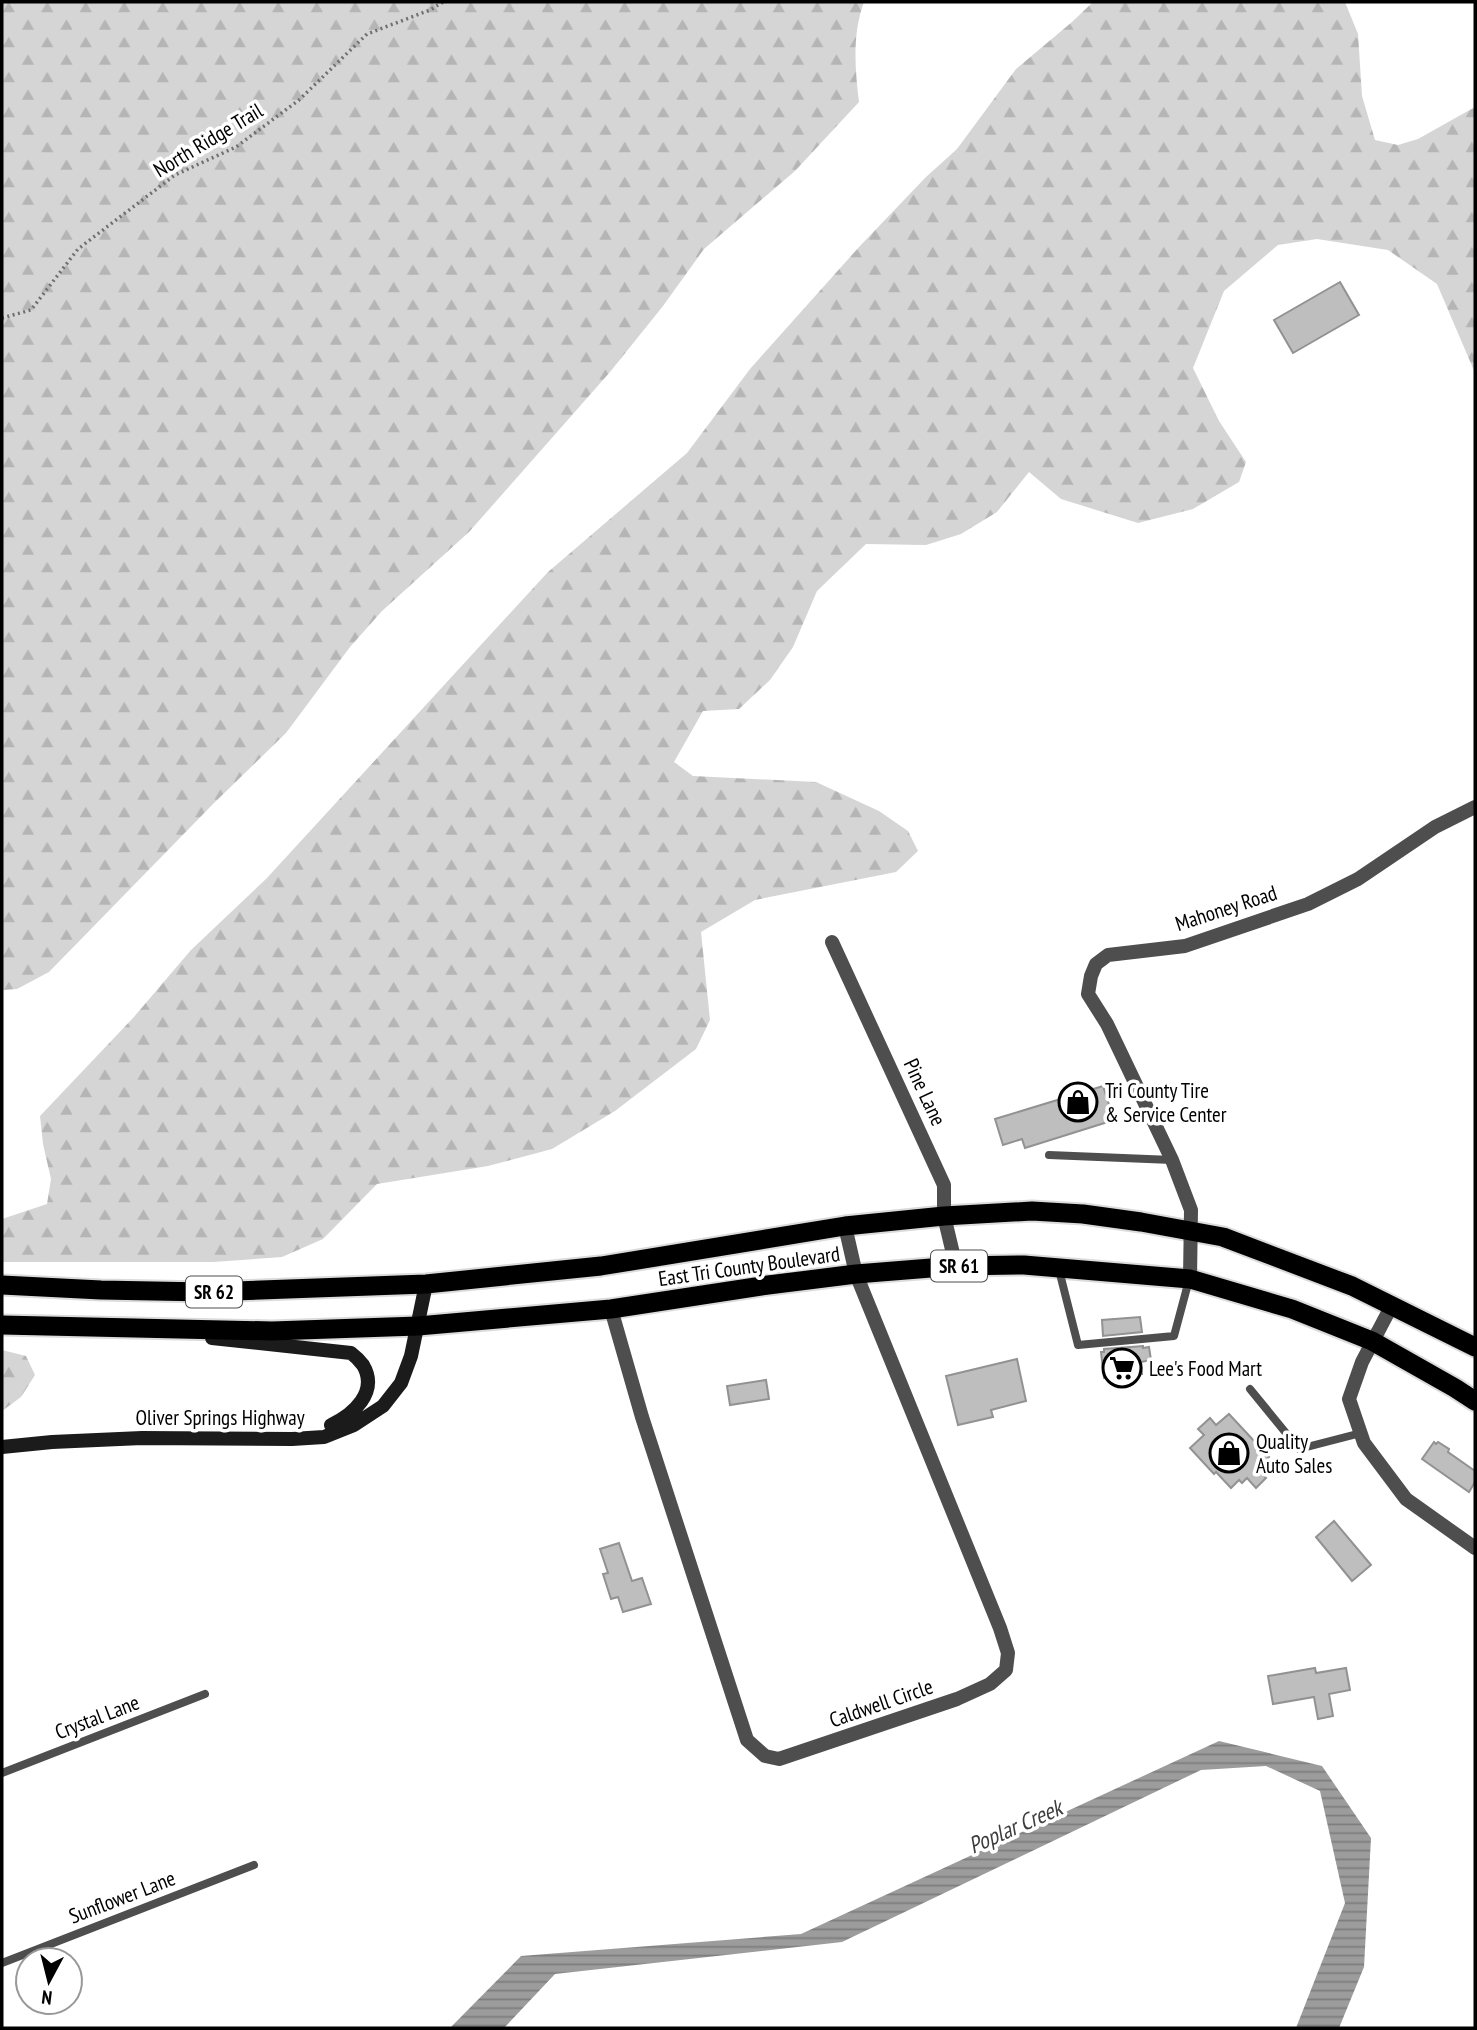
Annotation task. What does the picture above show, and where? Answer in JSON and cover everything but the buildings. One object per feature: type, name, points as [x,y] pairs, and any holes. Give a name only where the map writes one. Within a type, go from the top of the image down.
[{"type":"highway","name":"East Tri County Boulevard","points":[[2,1285],[206,1292],[426,1284],[601,1266],[845,1226],[1032,1211],[1083,1214],[1189,1229],[1223,1237],[1352,1286],[1475,1348]]},
{"type":"highway","name":"East Tri County Boulevard","points":[[2,1325],[272,1331],[418,1326],[611,1309],[856,1274],[956,1266],[1024,1265],[1190,1279],[1292,1309],[1372,1342],[1475,1401]]},
{"type":"main road","name":"Oliver Springs Highway","points":[[2,1447],[142,1438],[261,1440],[324,1437],[354,1425],[383,1406],[401,1383],[411,1356],[426,1284]]},
{"type":"main road","points":[[127,1328],[351,1353],[363,1365],[367,1377],[367,1395],[345,1419],[331,1425],[261,1440]]},
{"type":"street","name":"Mahoney Road","points":[[1190,1279],[1191,1210],[1172,1160],[1107,1024],[1088,994],[1096,964],[1108,955],[1185,946],[1308,904],[1358,879],[1435,827],[1475,807]]},
{"type":"street","name":"Pine Lane","points":[[832,942],[944,1185],[944,1216],[956,1266]]},
{"type":"street","name":"Caldwell Circle","points":[[611,1309],[642,1417],[747,1740],[765,1756],[779,1759],[957,1699],[990,1684],[1006,1670],[1008,1653],[856,1274],[845,1226]]},
{"type":"street","points":[[1392,1305],[1362,1362],[1349,1399],[1364,1443],[1406,1499],[1475,1548]]},
{"type":"lane","points":[[1049,1156],[1172,1160]]},
{"type":"lane","points":[[1058,1268],[1078,1345],[1174,1336],[1190,1279]]},
{"type":"lane","points":[[1250,1389],[1299,1448],[1361,1433]]},
{"type":"lane","name":"Crystal Lane","points":[[2,1773],[205,1694]]},
{"type":"lane","name":"Sunflower Lane","points":[[2,1963],[254,1865]]},
{"type":"path","name":"North Ridge Trail","points":[[2,318],[32,310],[78,249],[175,175],[236,147],[299,100],[367,34],[430,10],[443,2]]},
{"type":"green space","points":[[2,2],[864,2],[856,39],[859,102],[795,171],[704,249],[610,372],[469,532],[382,611],[350,647],[286,733],[49,972],[17,989],[2,990]]},
{"type":"green space","points":[[1093,2],[1345,2],[1358,34],[1362,96],[1375,140],[1398,145],[1418,139],[1475,107],[1475,373],[1437,284],[1388,250],[1317,239],[1278,245],[1224,291],[1193,368],[1219,421],[1246,462],[1239,482],[1193,509],[1138,523],[1061,499],[1029,472],[997,512],[961,534],[926,545],[866,544],[817,591],[793,647],[770,680],[739,709],[703,711],[674,762],[693,776],[816,782],[879,811],[908,831],[918,851],[896,872],[755,900],[701,932],[710,1020],[696,1049],[615,1111],[552,1149],[488,1166],[377,1184],[323,1239],[282,1257],[213,1262],[2,1262],[2,1219],[47,1204],[51,1179],[40,1116],[133,1018],[191,950],[266,879],[548,572],[687,453],[750,369],[859,247],[926,177],[957,149],[1016,69]]},
{"type":"green space","points":[[2,1350],[26,1356],[35,1375],[21,1397],[2,1411]]},
{"type":"shaded area","name":"Poplar Creek","points":[[1219,1741],[1322,1766],[1371,1838],[1364,1967],[1339,2028],[1296,2028],[1345,1903],[1320,1791],[1266,1766],[1201,1770],[842,1942],[555,1974],[504,2028],[450,2028],[521,1956],[801,1934]]},
{"type":"place","name":"Tri County Tire & Service Center","points":[[1078,1102]]},
{"type":"place","name":"Lee's Food Mart","points":[[1122,1368]]},
{"type":"place","name":"Quality Auto Sales","points":[[1229,1453]]}]
